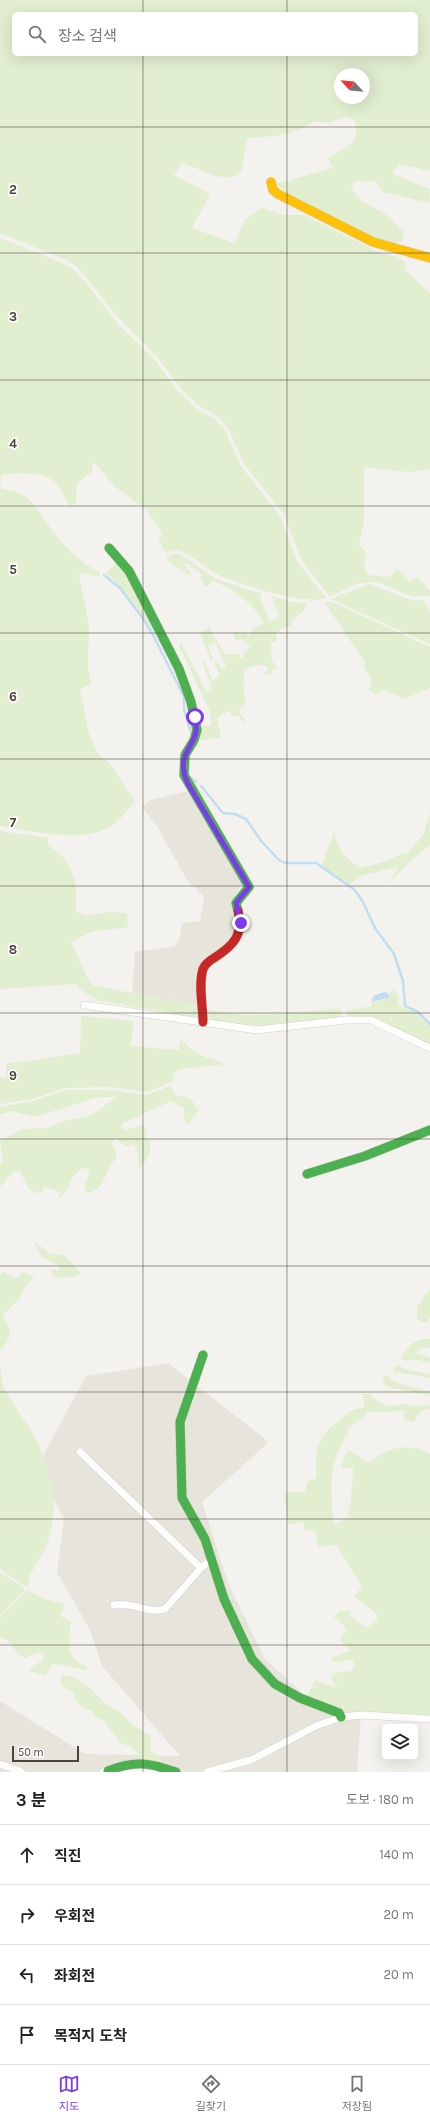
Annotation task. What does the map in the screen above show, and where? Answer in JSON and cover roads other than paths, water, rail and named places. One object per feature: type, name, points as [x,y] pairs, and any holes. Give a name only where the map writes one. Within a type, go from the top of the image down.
[{"type":"street","points":[[271,182],[273,190],[278,194],[373,242],[430,258]]},
{"type":"street","points":[[109,548],[129,571],[186,687],[197,730],[194,740],[185,755],[184,775],[249,887],[236,903],[241,929],[236,942],[232,947],[211,960],[203,969],[203,1022]]},
{"type":"street","points":[[84,1005],[257,1030],[346,1020],[371,1020],[430,1048]]},
{"type":"street","points":[[307,1174],[365,1156],[430,1130]]},
{"type":"street","points":[[203,1355],[193,1388],[183,1409],[180,1422],[182,1498],[205,1539],[224,1599],[252,1659],[276,1684],[300,1698],[339,1713],[341,1717]]},
{"type":"street","points":[[80,1452],[201,1568]]},
{"type":"street","points":[[114,1605],[133,1604],[158,1611],[165,1609],[201,1568],[211,1560]]},
{"type":"street","points":[[207,1772],[251,1760],[316,1726],[341,1717],[362,1715],[430,1719]]},
{"type":"street","points":[[105,1771],[123,1764],[141,1761],[176,1772]]},
{"type":"street","points":[[0,1764],[22,1772]]},
{"type":"street","points":[[105,1771],[135,1769],[154,1772]]},
{"type":"water","points":[[384,992],[388,993],[388,998],[372,1002],[373,996]]},
{"type":"waterway","points":[[104,575],[120,588],[152,633],[184,697],[184,710],[192,735]]},
{"type":"waterway","points":[[190,777],[196,782]]},
{"type":"waterway","points":[[201,786],[223,813],[235,814],[246,819],[262,842],[279,860],[285,863],[316,863],[355,890],[363,902],[375,928],[394,954],[403,981],[405,1006],[418,1012],[430,1024]]}]
